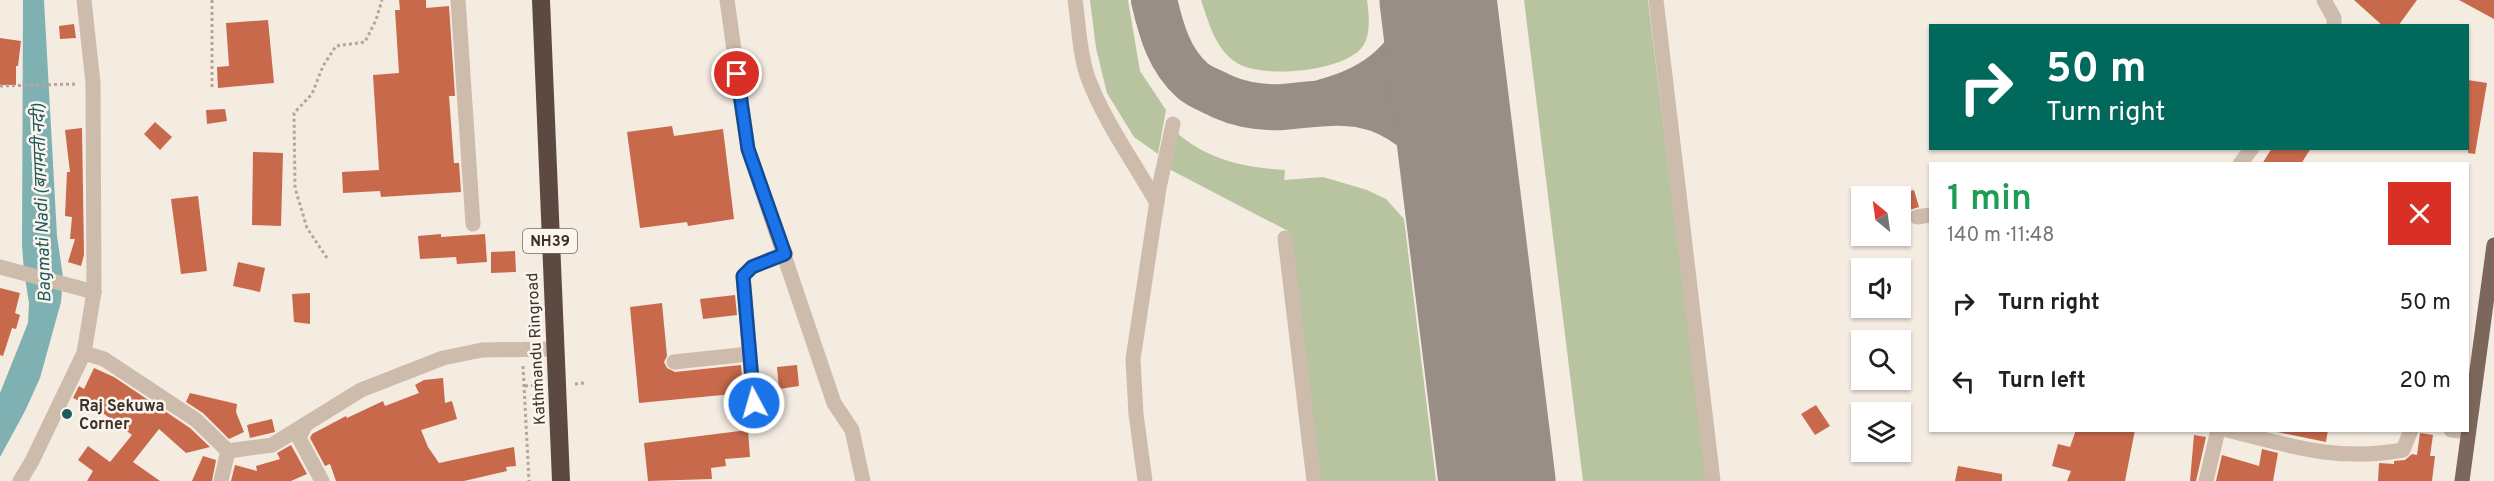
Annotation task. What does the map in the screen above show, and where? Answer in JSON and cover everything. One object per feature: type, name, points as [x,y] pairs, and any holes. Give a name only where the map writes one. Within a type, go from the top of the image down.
[{"type":"highway","name":"Kathmandu Ringroad","points":[[541,0],[561,481]]},
{"type":"main road","points":[[2469,425],[2494,245]]},
{"type":"main road","points":[[2462,481],[2468,432]]},
{"type":"street","points":[[20,481],[84,353],[94,292],[93,83],[84,0]]},
{"type":"street","points":[[458,0],[473,224]]},
{"type":"street","points":[[727,0],[748,149],[834,403],[852,430],[863,481]]},
{"type":"street","points":[[1075,0],[1087,76],[1103,113],[1157,203]]},
{"type":"street","points":[[1656,0],[1713,481]]},
{"type":"street","points":[[2324,0],[2334,18],[2334,24]]},
{"type":"street","points":[[1145,481],[1133,359],[1157,203],[1173,124]]},
{"type":"street","points":[[1285,238],[1314,481]]},
{"type":"street","points":[[754,403],[743,276],[752,267],[785,254]]},
{"type":"street","points":[[0,267],[94,292]]},
{"type":"street","points":[[228,451],[272,445],[361,390],[443,358],[482,350],[555,349]]},
{"type":"street","points":[[84,353],[104,359],[196,420],[228,451]]},
{"type":"street","points":[[674,362],[749,354]]},
{"type":"street","points":[[306,424],[299,438],[322,481]]},
{"type":"street","points":[[2206,481],[2218,432]]},
{"type":"street","points":[[2235,432],[2315,453],[2372,455],[2403,450],[2410,432]]},
{"type":"street","points":[[221,481],[228,451]]},
{"type":"path","points":[[212,0],[212,90]]},
{"type":"path","points":[[327,258],[308,228],[295,188],[294,113],[312,94],[323,66],[336,46],[365,42],[376,20],[382,0]]},
{"type":"path","points":[[0,86],[93,83]]},
{"type":"path","points":[[513,350],[524,368],[529,481]]},
{"type":"green space","points":[[1090,0],[1128,0],[1140,71],[1166,110],[1158,154],[1134,137],[1107,93],[1096,48]]},
{"type":"green space","points":[[1201,0],[1367,0],[1369,17],[1366,41],[1353,55],[1322,67],[1284,72],[1249,68],[1229,57],[1218,43]]},
{"type":"green space","points":[[1524,0],[1648,0],[1707,481],[1583,481]]},
{"type":"green space","points":[[1178,134],[1203,151],[1229,161],[1285,170],[1284,180],[1323,177],[1367,190],[1386,199],[1404,219],[1436,481],[1318,481],[1288,231],[1169,169]]},
{"type":"water","name":"Bagmati Nadi (बागमती नदी)","points":[[23,0],[44,0],[57,236],[63,277],[61,302],[40,378],[0,457],[0,393],[28,323],[29,303],[22,245]]},
{"type":"building","points":[[399,0],[426,0],[426,8],[449,6],[455,96],[449,96],[454,163],[459,163],[461,192],[381,197],[380,191],[343,193],[342,172],[379,170],[373,75],[399,73],[395,10],[400,10]]},
{"type":"building","points":[[2354,0],[2417,0],[2399,24],[2381,24]]},
{"type":"building","points":[[2459,0],[2494,0],[2494,19]]},
{"type":"building","points":[[268,20],[274,83],[218,88],[217,67],[229,66],[226,23]]},
{"type":"building","points":[[74,24],[76,38],[60,39],[59,26]]},
{"type":"building","points":[[0,38],[21,41],[18,66],[16,66],[16,85],[0,85]]},
{"type":"building","points":[[2469,80],[2487,83],[2475,154],[2468,153]]},
{"type":"building","points":[[225,109],[227,121],[207,124],[206,110]]},
{"type":"building","points":[[155,122],[172,137],[160,150],[144,134]]},
{"type":"building","points":[[672,126],[674,136],[723,129],[734,219],[688,226],[687,222],[640,228],[627,132]]},
{"type":"building","points":[[82,128],[84,255],[81,266],[68,262],[75,239],[70,239],[72,217],[65,216],[67,172],[70,172],[65,130]]},
{"type":"building","points":[[2271,150],[2310,150],[2302,162],[2263,162]]},
{"type":"building","points":[[253,152],[283,153],[281,226],[252,225]]},
{"type":"building","points":[[1914,190],[1919,207],[1911,210],[1911,191]]},
{"type":"building","points":[[198,196],[207,271],[181,274],[171,199]]},
{"type":"building","points":[[441,234],[441,237],[485,234],[487,262],[457,264],[456,257],[420,259],[418,236]]},
{"type":"building","points":[[515,251],[516,272],[491,273],[491,252]]},
{"type":"building","points":[[238,262],[265,268],[260,292],[233,286]]},
{"type":"building","points":[[0,288],[20,293],[15,313],[20,315],[16,329],[12,328],[3,356],[0,355]]},
{"type":"building","points":[[310,293],[310,324],[294,322],[292,294]]},
{"type":"building","points":[[735,295],[737,315],[703,319],[700,299]]},
{"type":"building","points":[[662,303],[667,356],[664,362],[667,368],[675,372],[741,365],[743,393],[639,403],[630,307]]},
{"type":"building","points":[[797,365],[799,386],[779,389],[777,367]]},
{"type":"building","points":[[94,368],[114,377],[190,428],[210,447],[186,453],[159,429],[133,462],[160,481],[87,481],[93,471],[78,460],[88,446],[110,462],[132,435],[99,410],[73,398],[79,386],[84,389]]},
{"type":"building","points":[[443,378],[445,403],[452,401],[457,419],[421,430],[428,447],[439,463],[514,447],[516,466],[506,467],[507,471],[464,481],[336,481],[330,464],[325,466],[310,438],[312,434],[346,416],[347,418],[383,401],[385,406],[419,393],[415,385],[424,380]]},
{"type":"building","points":[[190,393],[237,404],[236,412],[244,432],[229,439],[203,413],[186,402]]},
{"type":"building","points":[[1816,405],[1830,426],[1815,435],[1801,414]]},
{"type":"building","points":[[272,419],[275,432],[250,438],[247,425]]},
{"type":"building","points":[[748,430],[750,457],[725,459],[726,466],[711,468],[712,479],[648,481],[644,443]]},
{"type":"building","points":[[2075,432],[2135,432],[2125,481],[2067,481],[2071,471],[2052,466],[2058,444],[2070,447]]},
{"type":"building","points":[[2278,432],[2328,432],[2326,442]]},
{"type":"building","points":[[2420,433],[2433,435],[2430,456],[2435,456],[2432,481],[2378,481],[2379,463],[2394,464],[2394,461],[2405,460],[2412,454],[2417,455]]},
{"type":"building","points":[[2194,435],[2206,437],[2196,481],[2190,481]]},
{"type":"building","points":[[291,445],[307,474],[291,481],[231,481],[235,465],[257,471],[256,466],[280,459],[277,453]]},
{"type":"building","points":[[2262,449],[2278,453],[2273,481],[2216,481],[2222,455],[2259,466]]},
{"type":"building","points":[[203,456],[216,460],[212,481],[192,481]]},
{"type":"building","points":[[1958,466],[2002,474],[2002,481],[1955,481]]},
{"type":"taxiway","points":[[1154,0],[1163,33],[1172,54],[1185,73],[1199,85],[1244,104],[1283,107],[1343,103],[1378,109],[1413,128],[1459,175]]},
{"type":"taxiway","points":[[1324,102],[1362,88],[1378,79],[1392,67],[1405,54],[1415,38],[1429,0]]},
{"type":"runway","points":[[1438,0],[1497,481]]},
{"type":"place","name":"Raj Sekuwa Corner","points":[[67,414]]},
{"type":"route","points":[[737,74],[748,149],[785,254],[752,267],[743,276],[754,403]]}]
